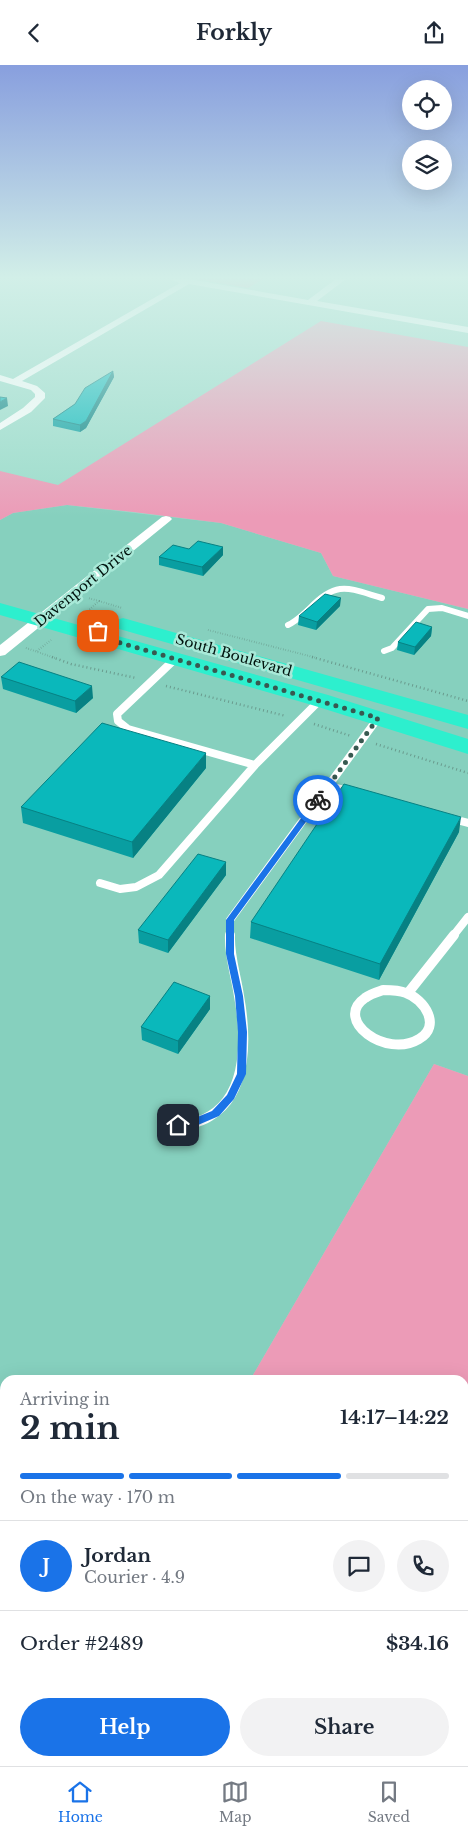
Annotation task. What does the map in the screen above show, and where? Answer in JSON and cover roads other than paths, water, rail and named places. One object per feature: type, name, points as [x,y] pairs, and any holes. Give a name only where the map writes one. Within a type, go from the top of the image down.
[{"type":"highway","name":"South Boulevard","points":[[3,597],[41,620],[98,618]]},
{"type":"highway","name":"South Boulevard","points":[[34,599],[98,618],[173,648],[320,700],[468,747]]},
{"type":"highway","name":"South Boulevard","points":[[173,648],[468,722]]},
{"type":"street","points":[[14,382],[55,358]]},
{"type":"street","points":[[0,378],[34,388],[40,393],[40,398],[27,410],[0,427]]},
{"type":"street","name":"Davenport Drive","points":[[0,652],[166,519]]},
{"type":"lane","points":[[288,625],[295,622],[332,588],[344,587],[382,598]]},
{"type":"lane","points":[[384,651],[392,648],[428,609],[442,608],[468,616]]},
{"type":"lane","points":[[173,648],[151,682],[117,714],[118,721],[128,729],[254,765]]},
{"type":"lane","points":[[100,883],[120,889],[136,887],[159,875],[254,765],[320,700]]},
{"type":"lane","points":[[164,1126],[191,1124],[199,1121],[215,1113],[230,1097],[241,1074],[242,1032],[239,996],[230,954],[230,920],[378,718]]},
{"type":"lane","points":[[328,786],[356,793]]},
{"type":"lane","points":[[440,816],[468,823]]},
{"type":"lane","points":[[408,993],[468,917]]},
{"type":"lane","points":[[383,990],[408,993],[422,1002],[430,1014],[430,1023],[427,1031],[420,1039],[399,1045],[387,1045],[374,1041],[364,1034],[357,1025],[356,1007],[362,999],[371,993],[383,990]]}]
